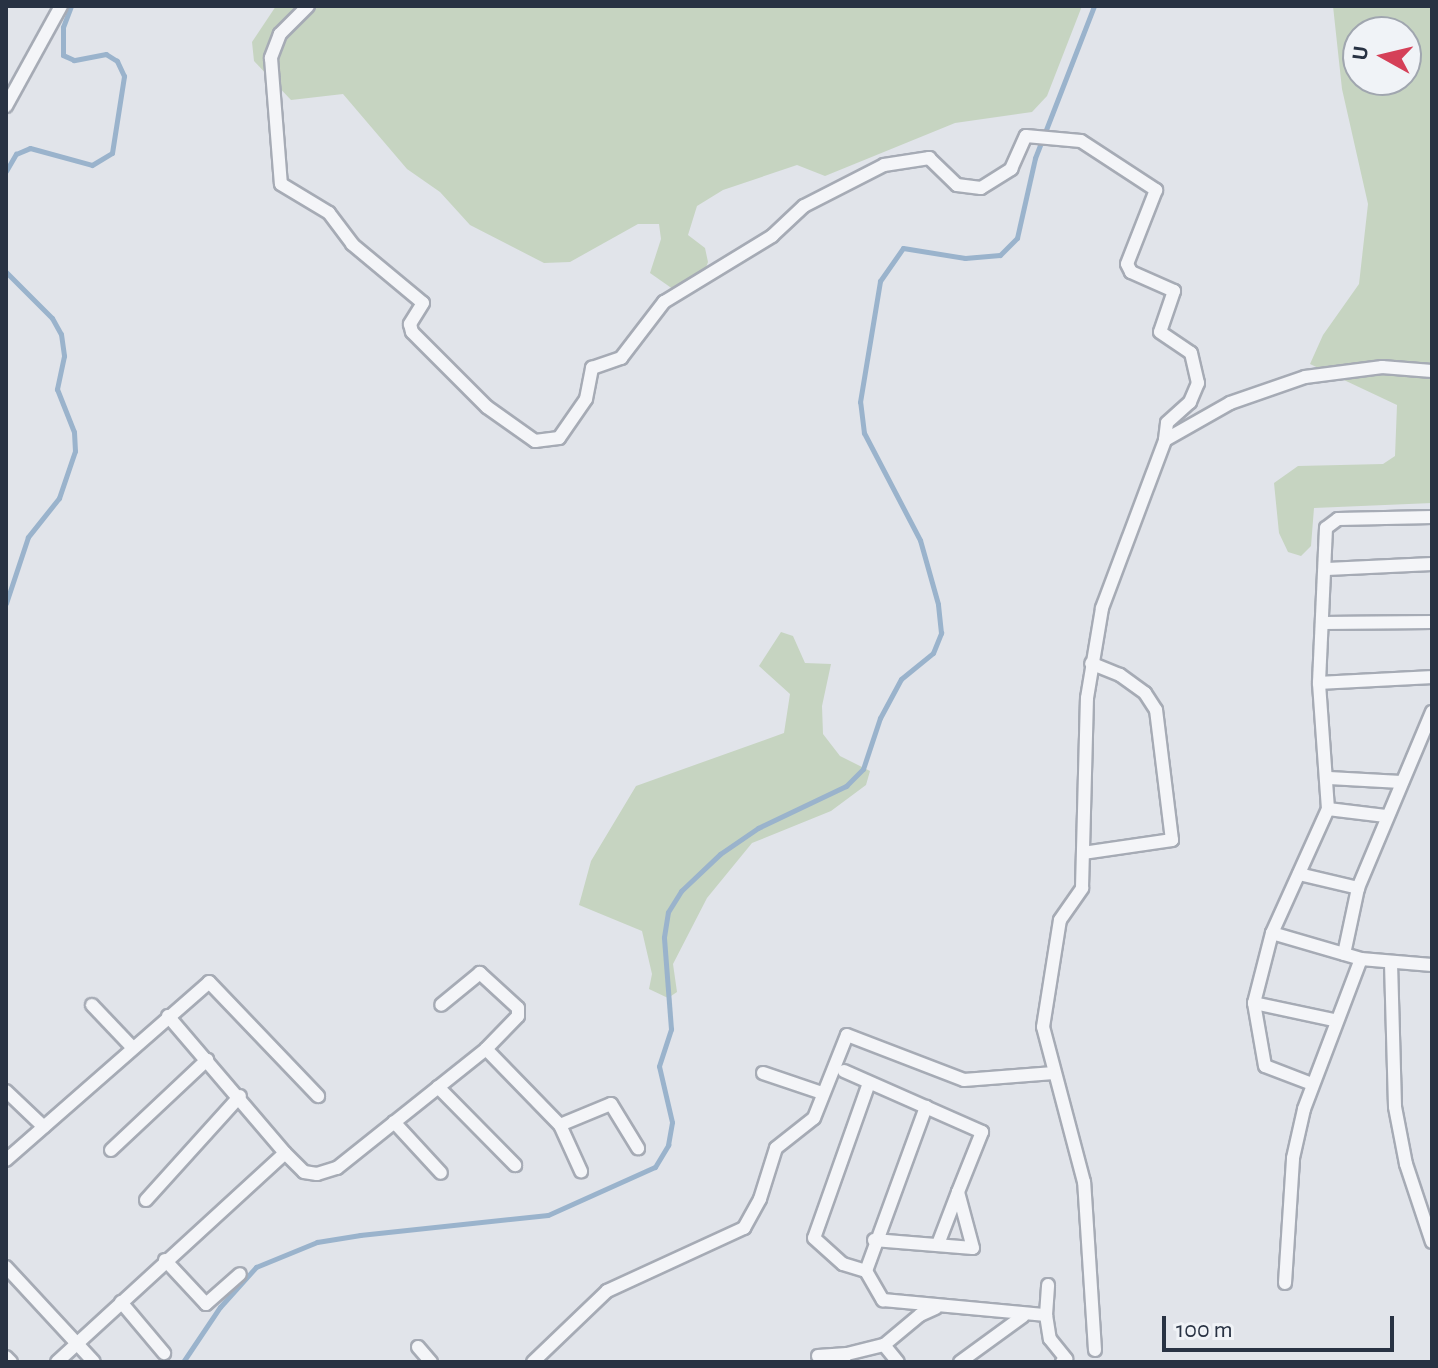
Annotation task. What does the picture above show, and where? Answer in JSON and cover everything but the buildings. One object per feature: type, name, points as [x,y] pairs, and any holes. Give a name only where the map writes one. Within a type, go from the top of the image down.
[{"type":"street","points":[[6,106],[61,6]]},
{"type":"street","points":[[308,6],[280,34],[271,58],[281,184],[329,213],[352,244],[423,303],[410,324],[412,332],[487,407],[542,443],[559,438],[584,402],[592,368],[621,358],[664,302],[772,236],[804,206],[884,165],[929,158],[957,185],[981,188],[1011,169],[1026,136],[1052,136],[1100,150],[1156,190],[1155,202],[1127,264],[1131,272],[1174,291],[1160,332],[1191,353],[1198,383],[1190,402],[1167,423],[1165,440],[1102,608],[1091,663],[1082,888],[1060,920],[1043,1027],[1084,1182],[1095,1350]]},
{"type":"street","points":[[1165,440],[1230,403],[1305,377],[1382,367],[1432,371]]},
{"type":"street","points":[[1312,1084],[1265,1066],[1254,1003],[1272,933],[1328,809],[1329,778],[1319,683],[1327,569],[1326,528],[1331,522],[1432,517]]},
{"type":"street","points":[[1327,569],[1432,564]]},
{"type":"street","points":[[1323,623],[1432,622]]},
{"type":"street","points":[[1083,853],[1172,840],[1156,710],[1145,693],[1120,675],[1091,663]]},
{"type":"street","points":[[1319,683],[1432,677]]},
{"type":"street","points":[[1344,954],[1358,888],[1432,712]]},
{"type":"street","points":[[1329,778],[1401,782]]},
{"type":"street","points":[[1328,809],[1386,816]]},
{"type":"street","points":[[1299,874],[1358,888]]},
{"type":"street","points":[[1272,933],[1361,959],[1432,965]]},
{"type":"street","points":[[1285,1283],[1293,1158],[1312,1084],[1334,1020],[1361,959]]},
{"type":"street","points":[[1391,963],[1395,1107],[1406,1164],[1432,1242]]},
{"type":"street","points":[[168,1016],[240,1096],[285,1153],[304,1172],[317,1174],[337,1168],[486,1049],[514,1023],[518,1008],[484,973],[475,974],[441,1005]]},
{"type":"street","points":[[6,1160],[205,984],[215,983],[318,1096]]},
{"type":"street","points":[[1254,1003],[1334,1020]]},
{"type":"street","points":[[92,1005],[133,1048]]},
{"type":"street","points":[[533,1362],[607,1291],[744,1228],[760,1199],[776,1148],[810,1125],[843,1040],[850,1034],[964,1080],[1054,1073]]},
{"type":"street","points":[[486,1049],[560,1125],[581,1171]]},
{"type":"street","points":[[111,1150],[207,1060]]},
{"type":"street","points":[[844,1071],[982,1132],[938,1244]]},
{"type":"street","points":[[763,1073],[822,1093]]},
{"type":"street","points":[[869,1083],[814,1238],[843,1264],[866,1271],[883,1300],[1023,1316],[1046,1315]]},
{"type":"street","points":[[438,1087],[515,1165]]},
{"type":"street","points":[[6,1091],[44,1127]]},
{"type":"street","points":[[146,1200],[240,1096]]},
{"type":"street","points":[[560,1125],[611,1104],[638,1148]]},
{"type":"street","points":[[866,1271],[874,1240],[926,1107]]},
{"type":"street","points":[[394,1122],[441,1173]]},
{"type":"street","points":[[57,1362],[75,1342],[285,1153]]},
{"type":"street","points":[[874,1240],[973,1248],[958,1192]]},
{"type":"street","points":[[165,1260],[206,1304],[240,1274]]},
{"type":"street","points":[[6,1267],[94,1362]]},
{"type":"street","points":[[1048,1285],[1046,1315],[1050,1339],[1066,1359],[1062,1362]]},
{"type":"street","points":[[121,1302],[164,1353]]},
{"type":"street","points":[[818,1356],[843,1358],[884,1345],[920,1315],[939,1307]]},
{"type":"street","points":[[960,1362],[1023,1316]]},
{"type":"street","points":[[884,1345],[898,1362]]},
{"type":"street","points":[[418,1347],[431,1362]]},
{"type":"street","points":[[6,1357],[11,1362]]},
{"type":"green space","points":[[276,6],[1082,6],[1047,96],[1032,112],[955,123],[825,176],[797,165],[723,190],[697,206],[688,235],[705,248],[708,262],[700,284],[680,294],[650,273],[661,239],[659,224],[638,224],[570,262],[544,263],[470,225],[440,192],[407,169],[343,94],[291,100],[254,61],[252,42]]},
{"type":"green space","points":[[1333,6],[1432,6],[1432,503],[1314,508],[1311,546],[1301,556],[1288,552],[1279,533],[1274,483],[1298,466],[1383,464],[1395,456],[1397,405],[1310,364],[1323,335],[1359,284],[1368,204],[1344,96],[1422,96],[1422,16],[1342,16],[1342,89]]},
{"type":"green space","points":[[781,632],[793,636],[805,663],[831,664],[822,706],[823,734],[840,756],[870,771],[866,785],[831,811],[752,843],[707,898],[673,964],[677,992],[668,998],[649,989],[652,974],[642,931],[579,905],[591,861],[636,786],[784,733],[790,694],[759,666]]},
{"type":"waterway","points":[[6,171],[16,154],[30,148],[92,165],[112,153],[124,76],[117,61],[106,54],[74,60],[63,55],[63,27],[71,6]]},
{"type":"waterway","points":[[183,1362],[220,1307],[256,1267],[317,1242],[548,1215],[655,1167],[668,1145],[672,1122],[659,1066],[671,1029],[664,937],[668,912],[681,891],[720,854],[758,828],[846,786],[863,769],[880,718],[901,679],[933,653],[941,633],[938,604],[920,540],[864,433],[860,402],[880,281],[903,248],[965,258],[1000,255],[1017,238],[1035,158],[1094,6]]},
{"type":"waterway","points":[[6,272],[52,318],[61,334],[64,356],[57,389],[74,432],[75,451],[59,498],[28,537],[6,603]]}]
